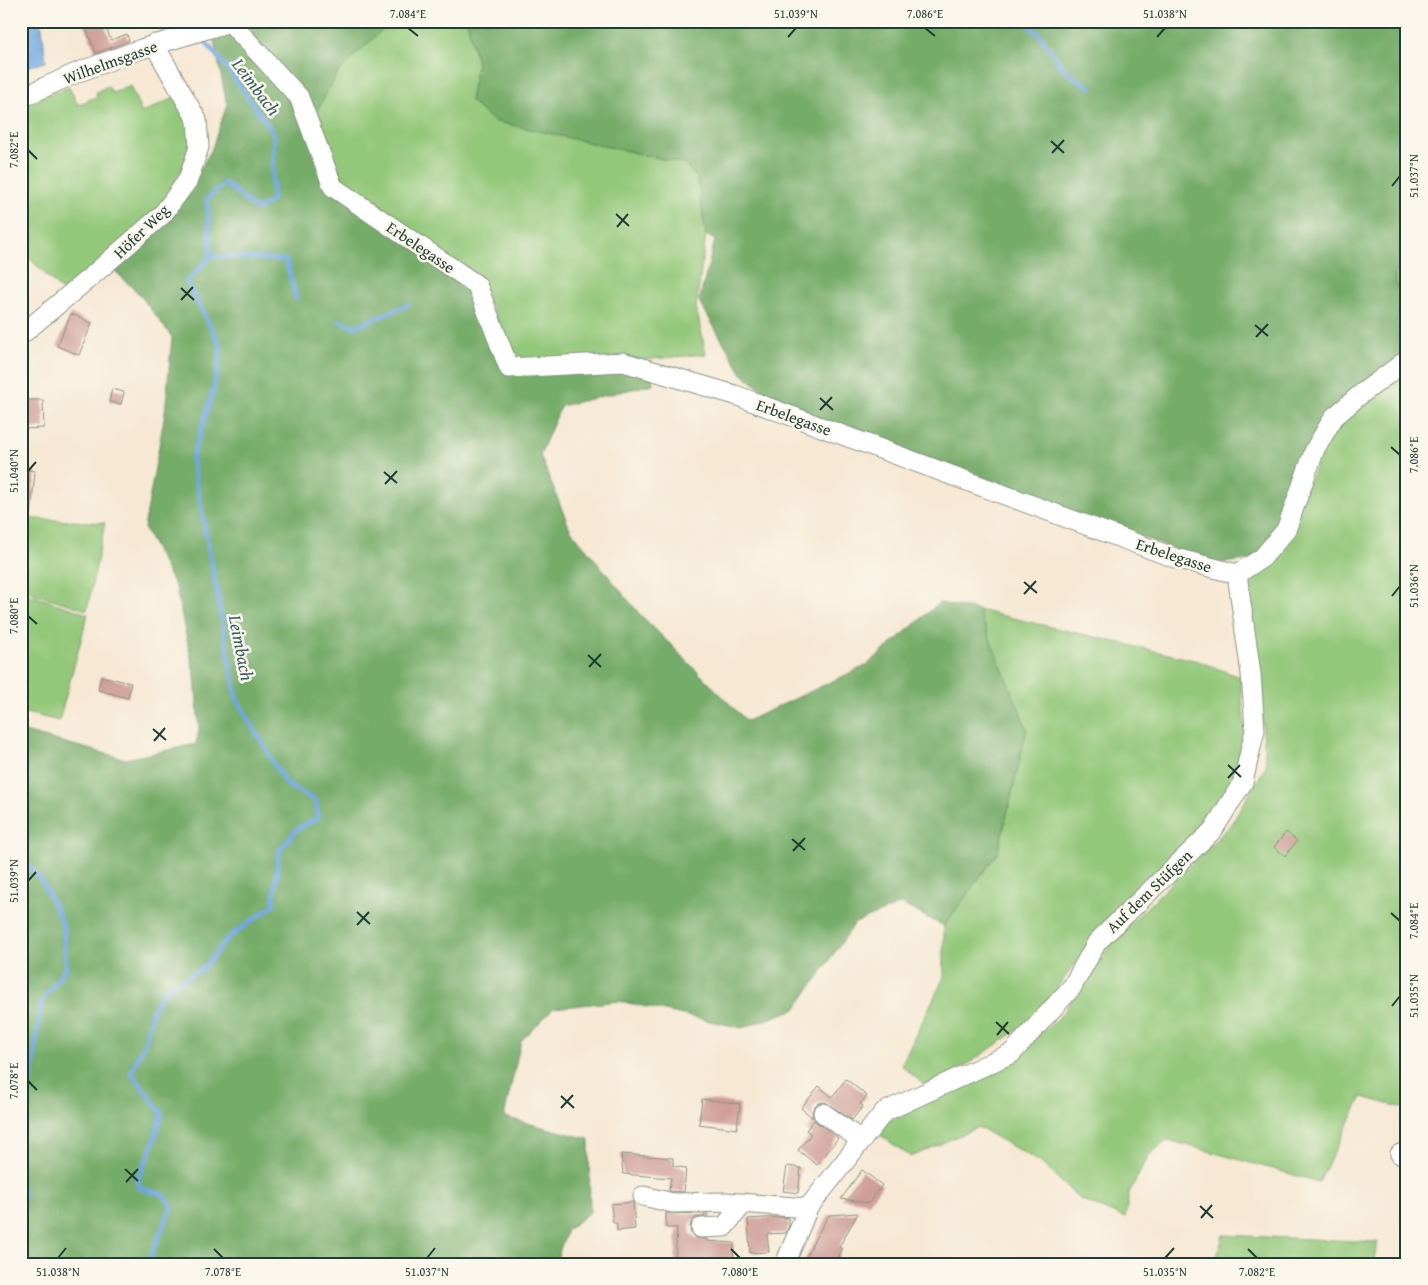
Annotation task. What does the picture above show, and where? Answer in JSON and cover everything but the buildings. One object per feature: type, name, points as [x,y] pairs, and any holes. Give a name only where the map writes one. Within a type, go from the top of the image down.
[{"type":"street","name":"Wilhelmsgasse","points":[[21,98],[76,72],[154,44],[232,22]]},
{"type":"street","name":"Erbelegasse","points":[[232,22],[299,97],[333,187],[477,285],[509,368],[623,362],[735,395],[1175,558],[1237,574]]},
{"type":"street","name":"Höfer Weg","points":[[21,335],[162,215],[188,180],[199,147],[197,120],[154,44]]},
{"type":"street","points":[[1237,574],[1262,558],[1286,530],[1315,449],[1334,417],[1361,394],[1407,360]]},
{"type":"street","name":"Auf dem Stüfgen","points":[[862,1141],[884,1112],[1012,1053],[1072,986],[1097,942],[1213,830],[1243,782],[1255,730],[1251,674],[1237,574]]},
{"type":"street","points":[[785,1264],[808,1208],[862,1141],[824,1113]]},
{"type":"street","points":[[643,1196],[673,1203],[710,1201],[808,1208]]},
{"type":"street","points":[[701,1228],[724,1227],[744,1203]]},
{"type":"green space","points":[[210,21],[399,21],[388,24],[338,72],[315,114],[343,180],[406,245],[468,276],[488,345],[529,366],[651,371],[653,384],[561,406],[540,455],[570,529],[638,612],[747,721],[867,665],[939,603],[978,610],[1027,729],[998,852],[944,926],[901,904],[855,923],[796,1009],[742,1028],[619,1001],[554,1008],[521,1041],[504,1117],[589,1139],[590,1212],[567,1230],[555,1264],[21,1264],[21,731],[126,759],[196,744],[199,730],[195,677],[176,588],[144,528],[165,413],[172,337],[140,295],[113,269],[177,208],[211,151],[227,105]]},
{"type":"green space","points":[[399,21],[467,21],[477,63],[470,101],[494,121],[685,164],[698,178],[706,235],[696,307],[706,354],[642,360],[528,360],[508,350],[481,282],[370,208],[343,180],[315,114],[338,72],[388,24]]},
{"type":"green space","points":[[467,21],[1393,21],[1407,29],[1407,253],[1394,277],[1407,313],[1407,355],[1333,416],[1283,527],[1255,559],[1214,564],[782,405],[742,374],[699,301],[715,240],[706,235],[697,178],[685,164],[494,121],[470,101],[477,63]]},
{"type":"green space","points":[[108,86],[112,93],[130,86],[142,113],[177,96],[192,128],[189,158],[167,196],[146,222],[63,292],[21,250],[21,108],[69,87],[78,105],[97,96],[96,92]]},
{"type":"green space","points":[[1407,253],[1407,313],[1394,276]]},
{"type":"green space","points":[[1407,365],[1407,1109],[1362,1097],[1319,1182],[1168,1140],[1149,1155],[1129,1193],[1125,1218],[1080,1199],[1040,1162],[978,1127],[911,1157],[879,1134],[881,1125],[1010,1059],[1058,1019],[1117,936],[1231,825],[1266,766],[1249,587],[1287,531],[1337,419]]},
{"type":"green space","points":[[21,518],[105,523],[87,610],[21,589]]},
{"type":"green space","points":[[21,592],[88,614],[59,721],[21,712]]},
{"type":"green space","points":[[978,610],[1198,661],[1240,677],[1245,734],[1228,795],[1199,832],[1111,913],[1077,962],[1031,1021],[962,1068],[924,1085],[901,1065],[944,977],[944,926],[998,852],[1027,729]]},
{"type":"green space","points":[[1223,1235],[1378,1242],[1373,1264],[1215,1264]]},
{"type":"water","points":[[21,21],[39,21],[42,27],[46,62],[21,67]]},
{"type":"waterway","points":[[1023,21],[1039,34],[1065,71],[1091,88]]},
{"type":"waterway","name":"Leimbach","points":[[147,1264],[172,1206],[162,1194],[140,1188],[137,1180],[151,1150],[162,1114],[131,1072],[145,1042],[153,1009],[165,990],[202,969],[229,937],[273,906],[279,851],[297,829],[318,818],[316,801],[286,784],[237,700],[192,459],[214,388],[221,347],[187,282],[211,256],[207,199],[225,183],[257,210],[272,200],[274,134],[229,71],[200,35]]},
{"type":"waterway","points":[[229,71],[237,64]]},
{"type":"waterway","points":[[211,256],[286,260],[296,298]]},
{"type":"waterway","points":[[339,320],[354,327],[408,305]]},
{"type":"waterway","points":[[21,857],[42,881],[63,925],[66,967],[41,1003],[34,1061],[21,1129]]},
{"type":"waterway","points":[[21,1186],[24,1193],[21,1207]]}]
